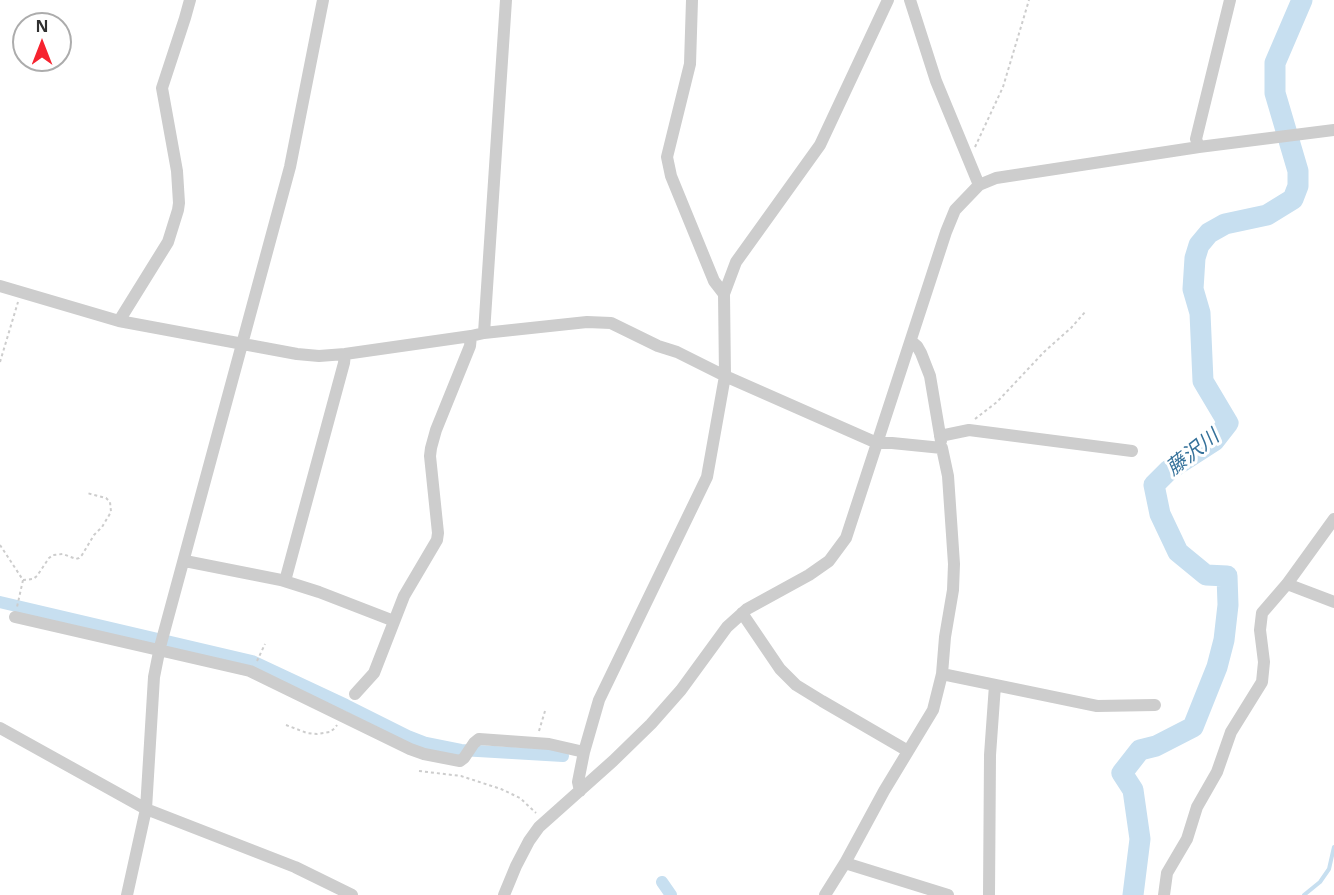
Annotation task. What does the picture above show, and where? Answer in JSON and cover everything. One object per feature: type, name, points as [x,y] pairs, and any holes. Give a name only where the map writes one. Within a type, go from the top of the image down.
[{"type":"street","points":[[119,321],[168,242],[178,210],[177,171],[162,88],[190,0]]},
{"type":"street","points":[[127,895],[146,810],[152,695],[160,648],[291,167],[323,0]]},
{"type":"street","points":[[355,694],[374,673],[404,596],[437,540],[430,448],[470,346],[477,334],[506,0]]},
{"type":"street","points":[[692,0],[690,64],[667,157],[671,176],[714,281],[724,294]]},
{"type":"street","points":[[580,790],[578,782],[599,700],[707,477],[725,376],[724,294],[735,262],[820,145],[888,0]]},
{"type":"street","points":[[910,0],[936,81],[979,185]]},
{"type":"street","points":[[1199,147],[1196,139],[1230,0]]},
{"type":"street","points":[[504,895],[529,841],[545,821],[651,724],[681,690],[727,627],[747,609],[810,575],[829,561],[846,538],[946,232],[955,210],[979,185],[996,178],[1334,129]]},
{"type":"street","points":[[0,286],[119,321],[297,354],[319,356],[477,334],[587,322],[611,323],[877,443],[941,442],[956,432],[969,430],[1132,451]]},
{"type":"street","points":[[825,895],[933,711],[942,674],[945,637],[953,590],[954,564],[948,476],[930,376],[921,353],[911,341]]},
{"type":"street","points":[[285,581],[345,354]]},
{"type":"street","points":[[1164,895],[1167,873],[1187,839],[1197,807],[1216,772],[1231,732],[1262,682],[1264,662],[1260,630],[1262,613],[1287,584],[1334,519]]},
{"type":"street","points":[[184,561],[285,581],[394,621]]},
{"type":"street","points":[[1287,584],[1334,602]]},
{"type":"street","points":[[742,613],[780,669],[796,685],[908,751]]},
{"type":"street","points":[[15,617],[160,648],[250,671],[424,754],[462,760],[477,739],[536,742],[585,752]]},
{"type":"street","points":[[942,674],[1087,704],[1155,705]]},
{"type":"street","points":[[989,895],[990,755],[995,685]]},
{"type":"street","points":[[0,728],[146,810],[295,867],[352,895]]},
{"type":"street","points":[[845,863],[948,895]]},
{"type":"path","points":[[968,157],[1003,87],[1029,0]]},
{"type":"path","points":[[0,362],[21,293]]},
{"type":"path","points":[[956,432],[997,402],[1086,311]]},
{"type":"path","points":[[23,580],[37,576],[53,555],[63,554],[79,558],[82,555],[111,512],[110,502],[106,498],[87,493]]},
{"type":"path","points":[[0,545],[23,580],[19,598]]},
{"type":"path","points":[[259,655],[265,644]]},
{"type":"path","points":[[536,742],[545,711]]},
{"type":"path","points":[[286,725],[307,733],[326,733],[335,728],[339,714]]},
{"type":"path","points":[[419,771],[460,776],[514,794],[545,821]]},
{"type":"waterway","name":"藤沢川","points":[[1133,895],[1140,839],[1133,790],[1122,773],[1140,750],[1156,746],[1193,727],[1217,667],[1224,640],[1228,605],[1227,576],[1206,575],[1178,552],[1160,514],[1154,485],[1169,470],[1214,441],[1228,423],[1203,381],[1200,313],[1193,289],[1195,258],[1199,245],[1209,233],[1225,224],[1267,215],[1293,199],[1298,186],[1298,171],[1275,93],[1275,63],[1302,0]]},
{"type":"waterway","points":[[0,602],[252,661],[426,743],[461,750],[563,756]]},
{"type":"waterway","points":[[1304,895],[1320,882],[1329,869],[1334,847]]},
{"type":"waterway","points":[[662,882],[671,895]]}]
